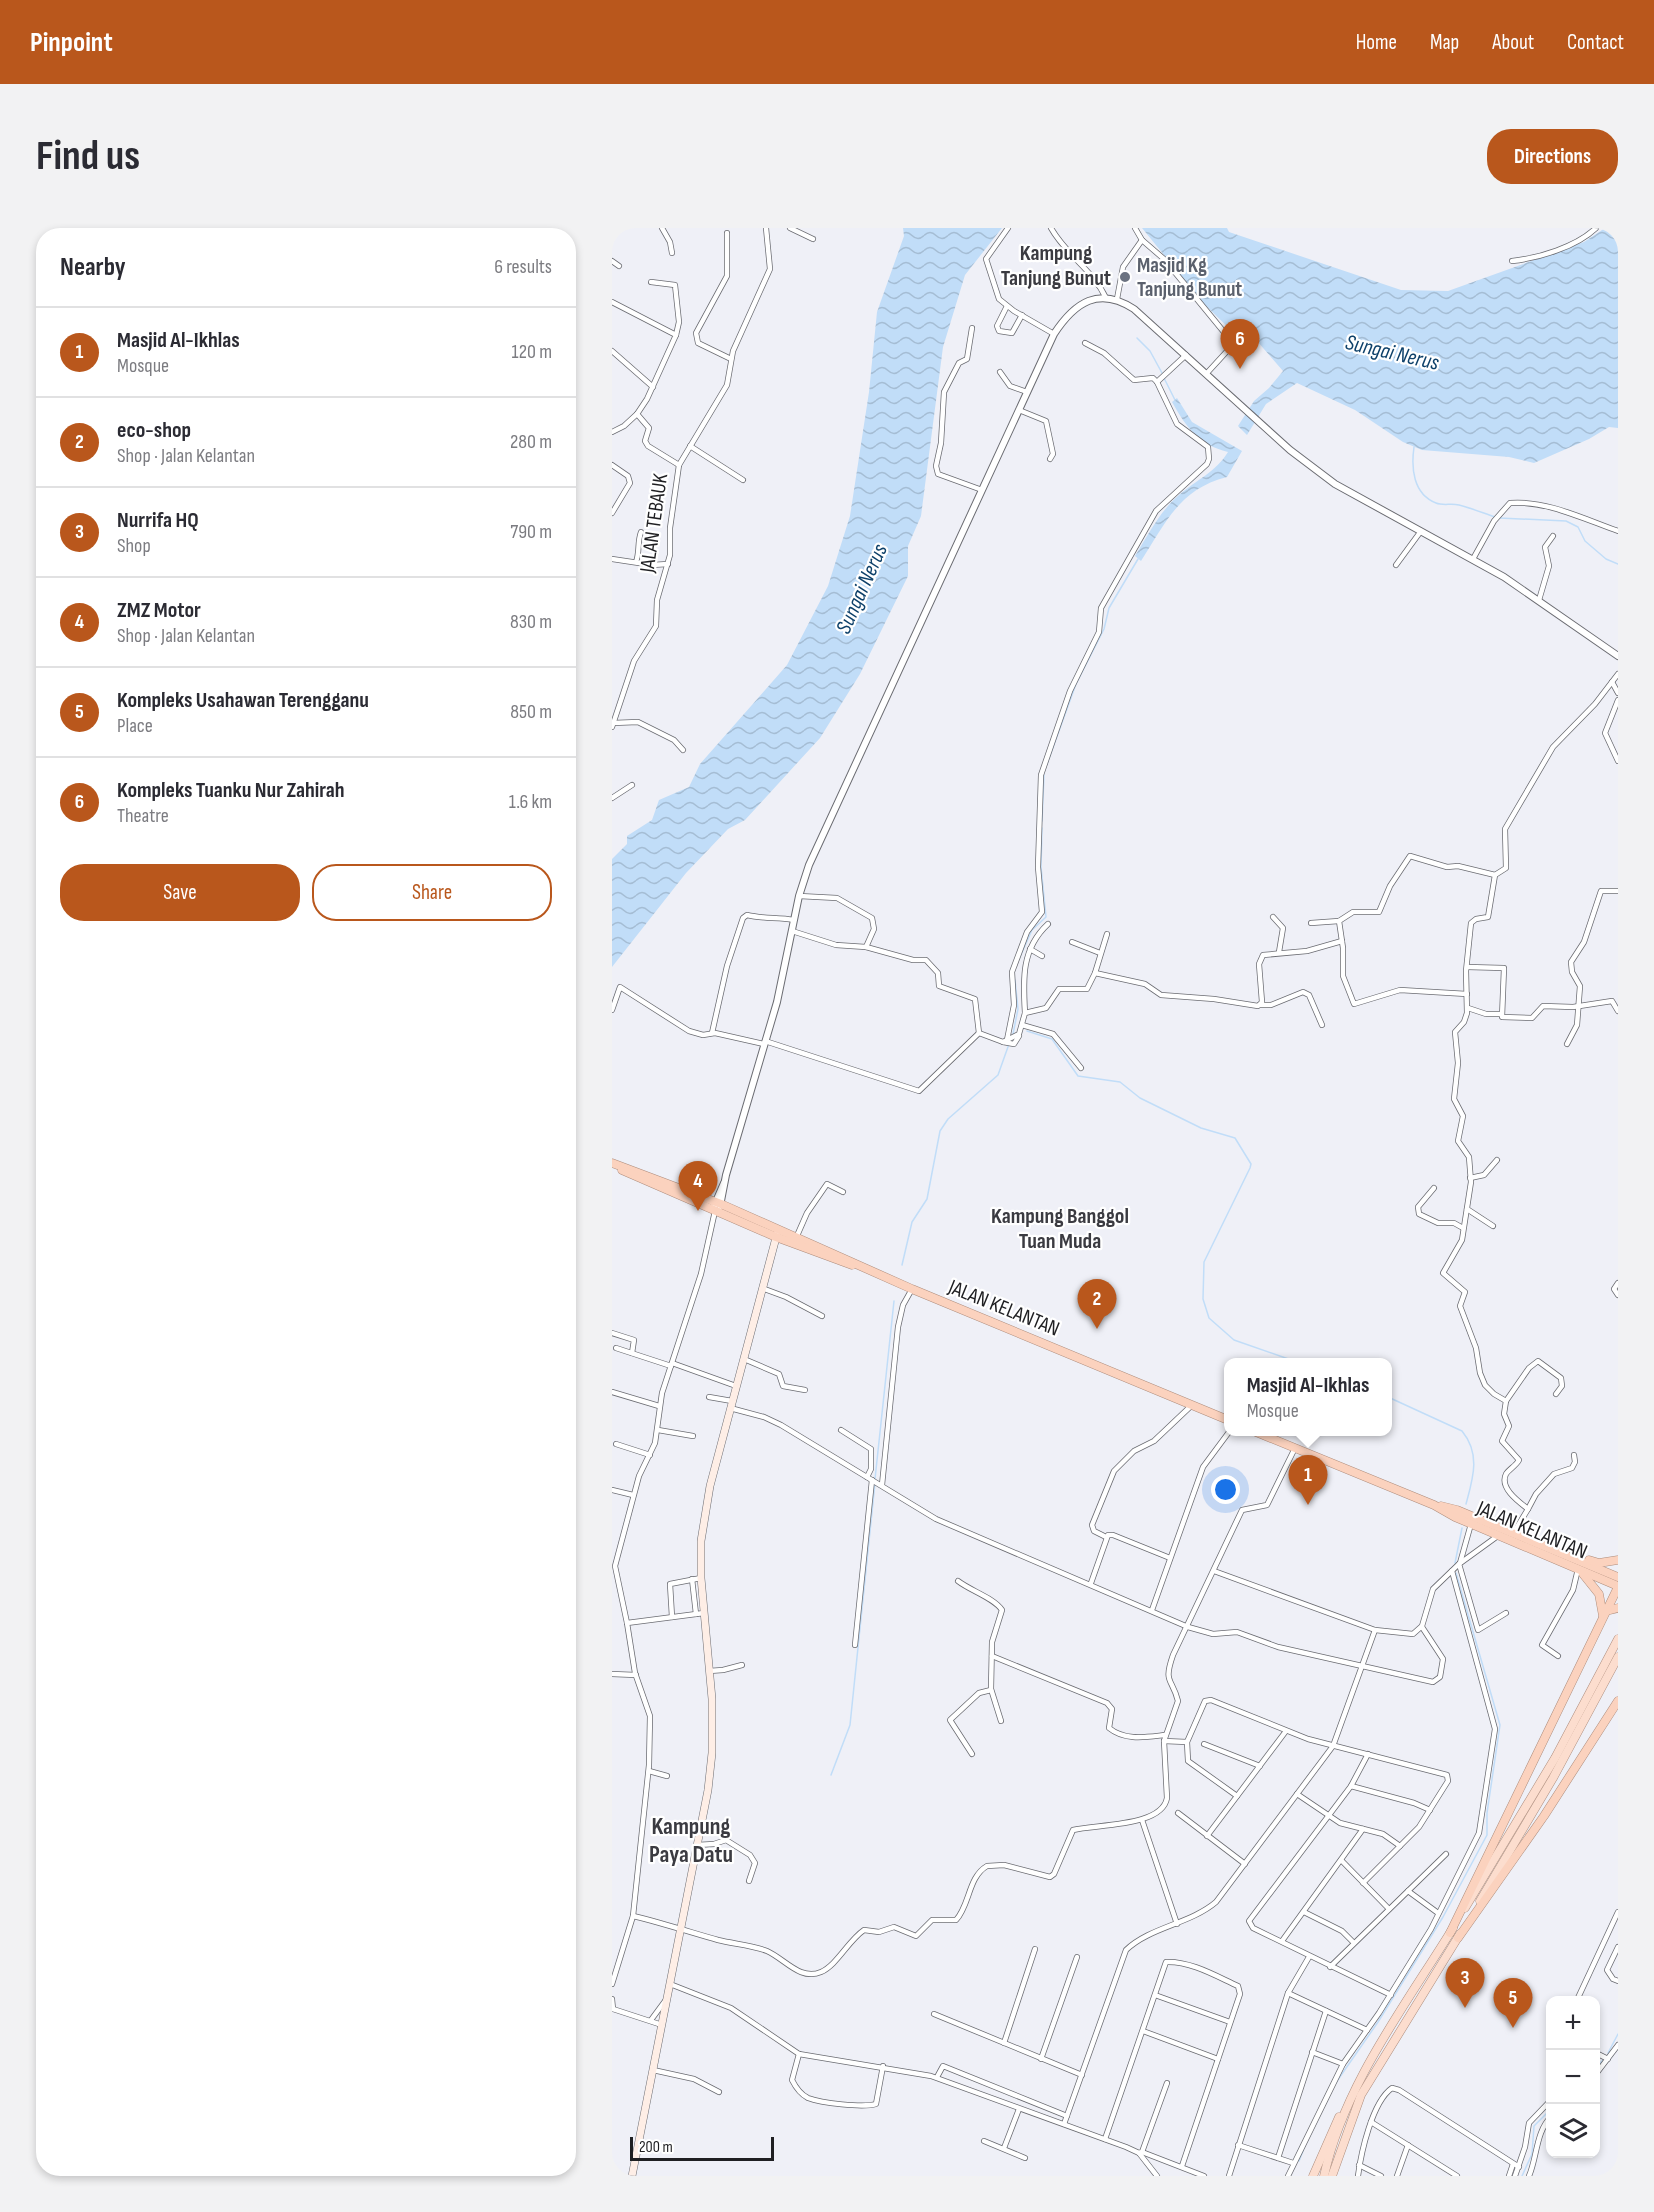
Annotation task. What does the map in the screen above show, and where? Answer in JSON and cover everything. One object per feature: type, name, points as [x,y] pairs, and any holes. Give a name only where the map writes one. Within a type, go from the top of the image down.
[{"type":"highway","name":"JALAN KELANTAN","points":[[614,1164],[718,1203],[777,1233],[796,1238],[865,1269]]},
{"type":"highway","name":"JALAN KELANTAN","points":[[614,1164],[623,1171],[715,1211],[777,1233],[1224,1418]]},
{"type":"highway","name":"JALAN KELANTAN","points":[[1267,1436],[1434,1505],[1471,1524],[1618,1586]]},
{"type":"highway","name":"JALAN KELANTAN","points":[[1434,1505],[1457,1510],[1514,1532],[1618,1577]]},
{"type":"highway","points":[[1567,1555],[1599,1563],[1618,1560]]},
{"type":"highway","points":[[1578,1569],[1596,1587],[1604,1614]]},
{"type":"highway","points":[[1450,1934],[1618,1586]]},
{"type":"highway","points":[[1604,1614],[1618,1608]]},
{"type":"highway","points":[[1458,1938],[1544,1816],[1618,1701]]},
{"type":"main road","points":[[632,2176],[682,1928],[712,1753],[709,1671],[700,1613],[701,1541],[707,1503],[731,1405],[777,1233]]},
{"type":"main road","points":[[1313,2176],[1334,2128],[1361,2079],[1555,1758],[1618,1640]]},
{"type":"main road","points":[[1332,2176],[1361,2095],[1553,1778],[1618,1657]]},
{"type":"main road","points":[[1324,2176],[1338,2131],[1361,2079]]},
{"type":"main road","points":[[1338,2176],[1339,2152]]},
{"type":"street","points":[[612,233],[615,228]]},
{"type":"street","points":[[662,228],[670,242],[672,253]]},
{"type":"street","name":"JALAN TEBAUK","points":[[613,725],[634,661],[656,626],[657,600],[668,564],[670,528],[679,465],[727,385],[730,359],[744,322],[770,268],[765,228]]},
{"type":"street","points":[[790,228],[813,239]]},
{"type":"street","points":[[1008,228],[986,259],[997,296],[1007,306],[1054,334]]},
{"type":"street","points":[[1051,228],[1067,252],[1098,282],[1106,298]]},
{"type":"street","points":[[1135,228],[1142,240],[1164,259],[1228,337],[1229,349],[1207,373]]},
{"type":"street","points":[[1512,261],[1556,249],[1583,238],[1596,228]]},
{"type":"street","points":[[727,233],[727,276],[696,333],[698,343],[730,359]]},
{"type":"street","points":[[1117,299],[1123,267],[1142,240]]},
{"type":"street","points":[[612,261],[619,266]]},
{"type":"street","points":[[612,432],[624,426],[637,414],[653,387],[676,335],[679,322],[675,285],[651,282]]},
{"type":"street","points":[[612,1984],[633,1916],[649,1771],[650,1716],[636,1675],[614,1558],[633,1495],[658,1430],[659,1406],[701,1274],[715,1211],[765,1042],[799,896],[809,865],[1054,334],[1072,310],[1090,300],[1106,298],[1117,299],[1134,309],[1290,450],[1335,484],[1473,559],[1539,600],[1618,656]]},
{"type":"street","points":[[612,302],[676,335]]},
{"type":"street","points":[[1007,306],[997,326],[999,331],[1012,333],[1022,315]]},
{"type":"street","points":[[972,328],[967,357],[959,363],[944,392],[941,443],[935,470],[938,474],[982,490]]},
{"type":"street","points":[[1011,1040],[1014,1005],[1012,972],[1027,932],[1042,912],[1038,867],[1042,768],[1070,691],[1099,632],[1101,608],[1161,504],[1202,469],[1209,459],[1208,447],[1177,424],[1158,381],[1153,378],[1134,380],[1104,353],[1085,343]]},
{"type":"street","points":[[612,351],[653,387]]},
{"type":"street","points":[[1158,381],[1186,355]]},
{"type":"street","points":[[1000,372],[1010,386],[1027,392]]},
{"type":"street","points":[[1019,410],[1046,421],[1053,454],[1050,459]]},
{"type":"street","points":[[637,414],[650,428],[645,441],[648,446],[679,465]]},
{"type":"street","points":[[690,446],[743,480]]},
{"type":"street","points":[[612,465],[628,476],[630,483],[612,513]]},
{"type":"street","points":[[1473,559],[1494,521],[1510,503],[1526,502],[1618,531]]},
{"type":"street","points":[[1396,565],[1421,531]]},
{"type":"street","points":[[636,562],[640,551],[638,541],[640,532]]},
{"type":"street","points":[[1539,600],[1549,567],[1545,547],[1553,536]]},
{"type":"street","points":[[612,559],[651,566],[668,564]]},
{"type":"street","points":[[1311,923],[1339,921],[1353,912],[1379,912],[1390,886],[1410,856],[1447,867],[1458,866],[1495,874],[1506,868],[1505,829],[1553,747],[1595,704],[1618,674]]},
{"type":"street","points":[[1612,682],[1618,693]]},
{"type":"street","points":[[1618,700],[1605,734],[1618,761]]},
{"type":"street","points":[[613,725],[638,722],[674,740],[683,750]]},
{"type":"street","points":[[612,798],[632,784]]},
{"type":"street","points":[[1495,874],[1488,917],[1472,922],[1467,967],[1468,1008],[1464,1022],[1455,1032],[1458,1063],[1454,1100],[1463,1112],[1458,1141],[1469,1157],[1470,1178],[1462,1240],[1443,1273],[1465,1292],[1460,1306],[1476,1348],[1485,1385],[1494,1395],[1506,1401]]},
{"type":"street","points":[[1567,1044],[1576,1028],[1580,983],[1572,972],[1571,962],[1584,942],[1599,893],[1605,889],[1618,891]]},
{"type":"street","points":[[799,896],[837,898],[872,918],[874,930],[866,948]]},
{"type":"street","points":[[712,1033],[727,966],[743,918],[747,915],[759,919],[776,917],[794,920]]},
{"type":"street","points":[[1273,917],[1283,928],[1280,952]]},
{"type":"street","points":[[1339,921],[1343,976],[1354,1004],[1400,990],[1467,994]]},
{"type":"street","points":[[1011,1040],[1022,1025],[1025,1013],[1023,971],[1038,932],[1047,924]]},
{"type":"street","points":[[792,931],[836,945],[866,948],[913,960],[926,960],[938,973],[939,986],[975,999],[979,1033]]},
{"type":"street","points":[[1025,1013],[1046,1008],[1059,989],[1087,989],[1095,973],[1107,934]]},
{"type":"street","points":[[1260,1005],[1263,998],[1260,958],[1268,953],[1307,951],[1342,941]]},
{"type":"street","points":[[1072,942],[1100,953]]},
{"type":"street","points":[[1030,949],[1042,956]]},
{"type":"street","points":[[1467,967],[1504,968],[1501,1014]]},
{"type":"street","points":[[1095,973],[1145,984],[1161,995],[1260,1005],[1271,1005],[1299,992],[1306,993],[1322,1025]]},
{"type":"street","points":[[612,1010],[620,987],[689,1031],[703,1035],[712,1033],[765,1042],[916,1091],[939,1073],[979,1033]]},
{"type":"street","points":[[1468,1008],[1486,1014],[1501,1014],[1504,1017],[1532,1018],[1544,1006],[1578,1006],[1611,1001],[1618,1011]]},
{"type":"street","points":[[1022,1025],[1053,1034],[1081,1068]]},
{"type":"street","points":[[979,1033],[1011,1040]]},
{"type":"street","points":[[1470,1178],[1484,1175],[1497,1160]]},
{"type":"street","points":[[796,1238],[807,1213],[827,1184],[843,1192]]},
{"type":"street","points":[[1434,1188],[1418,1208],[1419,1214],[1438,1223],[1454,1223],[1463,1228]]},
{"type":"street","points":[[1467,1209],[1493,1226]]},
{"type":"street","points":[[1618,1283],[1614,1289],[1618,1295]]},
{"type":"street","points":[[762,1288],[786,1297],[822,1317]]},
{"type":"street","points":[[855,1645],[875,1481],[898,1327],[903,1305],[912,1289]]},
{"type":"street","points":[[612,1333],[633,1340],[632,1353]]},
{"type":"street","points":[[616,1348],[736,1386]]},
{"type":"street","points":[[744,1359],[778,1374],[783,1386],[805,1390]]},
{"type":"street","points":[[1528,1509],[1506,1486],[1507,1472],[1519,1460],[1502,1440],[1509,1426],[1504,1414],[1506,1401],[1528,1368],[1538,1361],[1561,1378],[1562,1386],[1556,1394]]},
{"type":"street","points":[[612,1392],[659,1406]]},
{"type":"street","points":[[709,1397],[773,1421],[936,1519],[1091,1583],[1188,1627],[1213,1634],[1237,1632],[1278,1647],[1430,1682],[1438,1681],[1443,1659],[1422,1627]]},
{"type":"street","points":[[1170,1558],[1113,1535],[1106,1537],[1094,1531],[1092,1525],[1114,1471],[1134,1451],[1154,1441],[1192,1405]]},
{"type":"street","points":[[658,1430],[693,1436]]},
{"type":"street","points":[[841,1430],[871,1449],[871,1469],[875,1481]]},
{"type":"street","points":[[1152,1610],[1203,1467],[1225,1436]]},
{"type":"street","points":[[616,1444],[650,1455]]},
{"type":"street","points":[[633,1916],[716,1939],[756,1947],[770,1952],[801,1972],[817,1973],[832,1965],[846,1945],[864,1930],[879,1932],[894,1927],[916,1936],[932,1920],[956,1920],[963,1910],[976,1877],[987,1866],[1004,1865],[1050,1877],[1054,1874],[1073,1830],[1142,1820],[1166,1806],[1165,1738],[1178,1701],[1168,1682],[1167,1672],[1242,1510],[1267,1505],[1295,1448]]},
{"type":"street","points":[[1514,1532],[1536,1494],[1554,1474],[1572,1468],[1575,1462],[1574,1455]]},
{"type":"street","points":[[612,1490],[633,1495]]},
{"type":"street","points":[[1471,1524],[1459,1564],[1478,1630],[1506,1613]]},
{"type":"street","points":[[1214,1571],[1375,1630],[1413,1634],[1422,1627],[1433,1589],[1459,1564],[1499,1535]]},
{"type":"street","points":[[1091,1583],[1106,1537]]},
{"type":"street","points":[[1558,1656],[1542,1645],[1573,1590],[1578,1569]]},
{"type":"street","points":[[1288,2176],[1343,2064],[1391,1995],[1438,1913],[1478,1835],[1496,1729],[1452,1571]]},
{"type":"street","points":[[672,1617],[670,1584],[701,1578]]},
{"type":"street","points":[[627,1623],[700,1613],[692,1579]]},
{"type":"street","points":[[958,1581],[970,1591],[998,1605],[1002,1610],[993,1642],[991,1690],[1001,1721]]},
{"type":"street","points":[[612,1594],[620,1596]]},
{"type":"street","points":[[1064,2124],[1126,1950],[1140,1940],[1205,1911],[1216,1902],[1333,1746],[1375,1630]]},
{"type":"street","points":[[992,1656],[1107,1703],[1112,1709],[1109,1728],[1115,1733],[1187,1742]]},
{"type":"street","points":[[709,1671],[742,1665]]},
{"type":"street","points":[[612,1674],[636,1675]]},
{"type":"street","points":[[972,1754],[950,1720],[979,1692],[991,1690]]},
{"type":"street","points":[[1237,1796],[1188,1761],[1187,1742],[1205,1701],[1211,1700],[1286,1731],[1333,1746],[1447,1775],[1448,1781],[1419,1827],[1363,1883]]},
{"type":"street","points":[[1207,1836],[1286,1731]]},
{"type":"street","points":[[1203,1744],[1260,1766]]},
{"type":"street","points":[[1368,1754],[1351,1786],[1249,1921],[1253,1928],[1329,1967],[1391,1995]]},
{"type":"street","points":[[649,1771],[667,1776]]},
{"type":"street","points":[[1351,1786],[1414,1803],[1430,1810]]},
{"type":"street","points":[[1297,1794],[1340,1823],[1388,1836],[1400,1846]]},
{"type":"street","points":[[1178,1814],[1245,1864]]},
{"type":"street","points":[[1142,1820],[1177,1924]]},
{"type":"street","points":[[1282,1941],[1363,1829]]},
{"type":"street","points":[[697,1845],[714,1844],[726,1840],[750,1855],[755,1863],[749,1881]]},
{"type":"street","points":[[1329,1967],[1446,1854]]},
{"type":"street","points":[[1341,1860],[1389,1908]]},
{"type":"street","points":[[1408,1891],[1438,1913]]},
{"type":"street","points":[[1304,1912],[1342,1930],[1353,1942]]},
{"type":"street","points":[[1579,1996],[1618,1912]]},
{"type":"street","points":[[1618,1947],[1607,1970],[1613,1979],[1618,1981]]},
{"type":"street","points":[[1004,2043],[1035,1949]]},
{"type":"street","points":[[1041,2059],[1077,1957]]},
{"type":"street","points":[[1229,2176],[1288,1993],[1309,1957]]},
{"type":"street","points":[[1106,2139],[1166,1962],[1178,1962],[1204,1970],[1238,1986],[1240,1994],[1182,2166]]},
{"type":"street","points":[[669,1984],[731,2008],[799,2054],[882,2066],[946,2080],[1204,2176]]},
{"type":"street","points":[[1288,1993],[1367,2030]]},
{"type":"street","points":[[1155,1995],[1230,2022]]},
{"type":"street","points":[[650,2020],[667,1998]]},
{"type":"street","points":[[612,1999],[613,2010],[662,2025]]},
{"type":"street","points":[[1278,2158],[1326,2011]]},
{"type":"street","points":[[934,2014],[1082,2075]]},
{"type":"street","points":[[1143,2031],[1218,2059]]},
{"type":"street","points":[[1600,2069],[1618,2045]]},
{"type":"street","points":[[1312,2052],[1343,2064]]},
{"type":"street","points":[[799,2054],[792,2080],[799,2092],[812,2099],[858,2105],[876,2104],[882,2066]]},
{"type":"street","points":[[1600,2055],[1608,2059]]},
{"type":"street","points":[[937,2078],[943,2066],[1067,2116]]},
{"type":"street","points":[[653,2070],[694,2079],[719,2092]]},
{"type":"street","points":[[1141,2152],[1167,2083]]},
{"type":"street","points":[[1358,2176],[1371,2122],[1379,2102],[1389,2090],[1395,2088],[1516,2165]]},
{"type":"street","points":[[1515,2176],[1529,2122],[1547,2104]]},
{"type":"street","points":[[1004,2148],[1019,2109]]},
{"type":"street","points":[[1371,2122],[1457,2176]]},
{"type":"street","points":[[1529,2176],[1539,2146],[1541,2130],[1546,2124]]},
{"type":"street","points":[[984,2141],[1026,2158]]},
{"type":"street","points":[[1238,2145],[1293,2163]]},
{"type":"street","points":[[1397,2176],[1408,2145]]},
{"type":"street","points":[[1141,2152],[1157,2176]]},
{"type":"street","points":[[1359,2165],[1381,2176]]},
{"type":"street","points":[[1509,2176],[1516,2165]]},
{"type":"water","name":"Sungai Nerus","points":[[903,228],[1002,228],[965,275],[943,347],[921,516],[908,546],[908,576],[860,674],[820,738],[745,820],[728,829],[686,873],[612,967],[612,859],[627,844],[627,836],[652,820],[659,800],[689,787],[700,764],[787,665],[828,586],[850,516],[869,392],[877,312],[904,236]]},
{"type":"water","name":"Sungai Nerus","points":[[1142,228],[1227,228],[1229,232],[1401,290],[1448,291],[1584,242],[1605,228],[1618,228],[1618,428],[1609,427],[1589,439],[1534,463],[1509,457],[1422,450],[1403,442],[1355,410],[1297,383],[1266,404],[1247,435],[1238,426],[1254,401],[1283,371],[1257,341],[1236,335],[1204,304]]},
{"type":"water","points":[[1177,398],[1192,422],[1242,451],[1227,477],[1197,490],[1185,499],[1166,521],[1141,561],[1135,556],[1166,508],[1218,465],[1228,452],[1209,445],[1194,434],[1172,402]]},
{"type":"waterway","points":[[1137,338],[1150,351],[1162,373]]},
{"type":"waterway","points":[[1164,378],[1175,400]]},
{"type":"waterway","points":[[1414,447],[1415,480],[1428,499],[1439,504],[1464,506],[1495,517]]},
{"type":"waterway","points":[[1499,518],[1566,521],[1578,527],[1585,541],[1606,559],[1618,564]]},
{"type":"waterway","points":[[1047,764],[1076,684],[1104,629],[1109,608],[1138,559]]},
{"type":"waterway","points":[[1042,821],[1044,775]]},
{"type":"waterway","points":[[1019,959],[1032,930],[1046,917],[1041,867],[1042,828]]},
{"type":"waterway","points":[[1013,1034],[1018,1009],[1015,980]]},
{"type":"waterway","points":[[1027,1031],[1052,1039],[1078,1076],[1120,1082],[1140,1098],[1201,1128],[1235,1138],[1251,1164],[1204,1262],[1203,1299],[1209,1318],[1234,1340],[1286,1358]]},
{"type":"waterway","points":[[902,1265],[912,1222],[927,1199],[940,1131],[948,1119],[998,1075],[1009,1044]]},
{"type":"waterway","points":[[875,1479],[894,1301]]},
{"type":"waterway","points":[[1392,1399],[1462,1431],[1472,1448],[1474,1466],[1466,1504]]},
{"type":"waterway","points":[[831,1775],[850,1725],[875,1483]]},
{"type":"waterway","points":[[1455,1563],[1462,1528]]},
{"type":"waterway","points":[[1335,2084],[1378,2022],[1443,1917],[1487,1835],[1487,1813],[1500,1725],[1456,1573]]},
{"type":"waterway","points":[[1608,2053],[1618,2034]]},
{"type":"waterway","points":[[1600,2063],[1604,2059]]},
{"type":"waterway","points":[[1522,2176],[1532,2154],[1534,2126],[1546,2114]]},
{"type":"waterway","points":[[1299,2161],[1303,2151]]},
{"type":"place","name":"Masjid Kg Tanjung Bunut","points":[[1125,277]]},
{"type":"place","name":"Kompleks Tuanku Nur Zahirah","points":[[1240,369]]},
{"type":"place","name":"ZMZ Motor","points":[[698,1211]]},
{"type":"place","name":"eco-shop","points":[[1097,1329]]},
{"type":"place","name":"Masjid Al-Ikhlas","points":[[1308,1505]]},
{"type":"place","name":"Nurrifa HQ","points":[[1465,2008]]},
{"type":"place","name":"Kompleks Usahawan Terengganu","points":[[1513,2028]]},
{"type":"district","name":"Kampung Tanjung Bunut","points":[[1056,266]]},
{"type":"district","name":"Kampung Banggol Tuan Muda","points":[[1060,1228]]},
{"type":"district","name":"Kampung Paya Datu","points":[[691,1840]]}]
